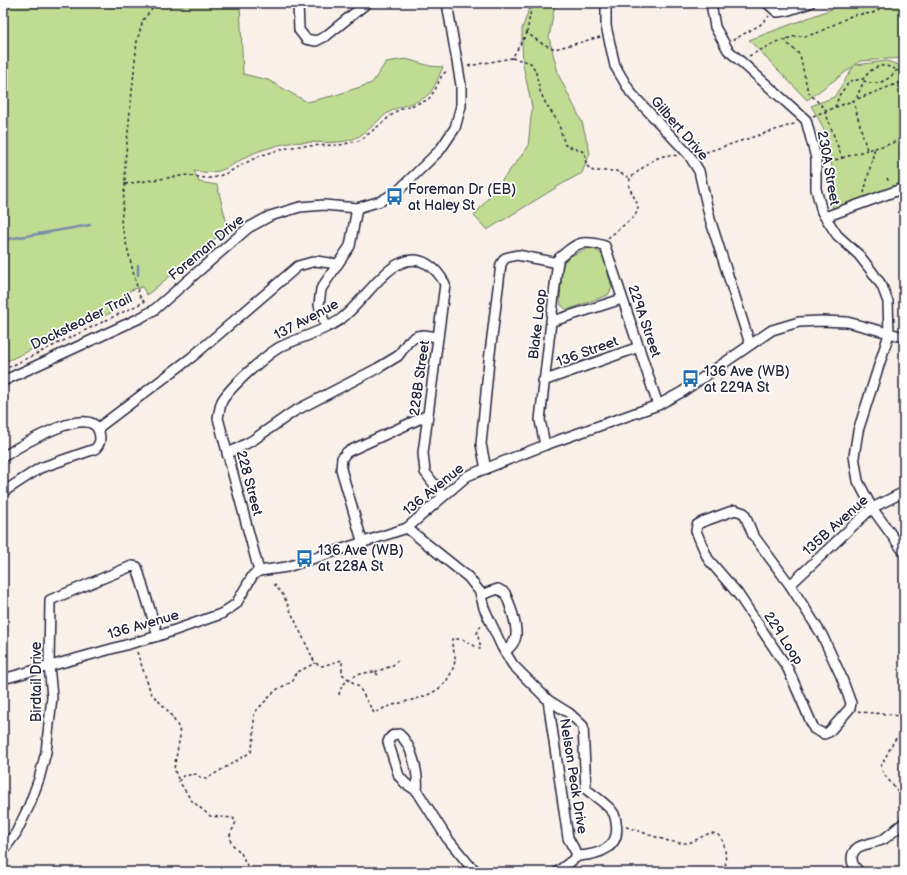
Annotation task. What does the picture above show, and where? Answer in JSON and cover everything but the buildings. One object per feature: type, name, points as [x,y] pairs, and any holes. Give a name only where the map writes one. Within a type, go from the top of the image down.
[{"type":"street","points":[[298,3],[300,30],[306,39],[316,41],[326,36],[367,3]]},
{"type":"street","name":"Foreman Drive","points":[[3,381],[140,318],[154,310],[248,228],[270,216],[300,207],[324,205],[357,208],[381,202],[399,190],[440,150],[455,128],[461,106],[461,85],[447,3]]},
{"type":"street","name":"Gilbert Drive","points":[[606,3],[606,31],[615,66],[631,93],[689,156],[699,171],[710,219],[750,344]]},
{"type":"street","name":"230A Street","points":[[710,3],[715,27],[728,50],[806,120],[816,158],[816,189],[822,212],[837,235],[858,255],[882,286],[888,302],[889,334],[858,431],[854,456],[858,481],[872,508],[904,552]]},
{"type":"street","points":[[768,3],[777,12],[786,11],[810,3]]},
{"type":"street","points":[[826,218],[904,188]]},
{"type":"street","points":[[326,327],[319,306],[321,289],[350,246],[357,208]]},
{"type":"street","points":[[486,469],[482,444],[489,362],[501,264],[505,258],[517,254],[558,263],[558,259],[573,247],[588,242],[606,242]]},
{"type":"street","name":"229A Street","points":[[606,242],[622,300],[658,405]]},
{"type":"street","name":"137 Avenue","points":[[221,402],[231,388],[279,348],[340,320],[355,307],[390,270],[402,262],[414,260],[429,264]]},
{"type":"street","points":[[98,428],[192,357],[298,266],[316,261],[337,264]]},
{"type":"street","name":"Blake Loop","points":[[545,444],[540,420],[553,321],[558,263]]},
{"type":"street","name":"228B Street","points":[[429,264],[439,272],[445,284],[423,453],[425,472],[444,496]]},
{"type":"street","points":[[553,321],[622,300]]},
{"type":"street","name":"136 Avenue","points":[[3,679],[158,636],[221,614],[236,604],[253,576],[259,571],[287,568],[407,528],[467,476],[545,444],[658,405],[682,392],[772,330],[799,322],[820,320],[847,322],[904,337]]},
{"type":"street","points":[[227,454],[253,440],[293,412],[398,356],[408,342],[417,336],[424,335],[438,337]]},
{"type":"street","name":"136 Street","points":[[544,381],[639,347]]},
{"type":"street","name":"228 Street","points":[[221,402],[218,418],[259,571]]},
{"type":"street","points":[[362,544],[341,469],[342,458],[347,452],[428,415]]},
{"type":"street","points":[[3,457],[35,438],[70,424],[84,421],[92,423],[98,428],[100,438],[99,445],[95,449],[40,468],[3,492]]},
{"type":"street","name":"135B Avenue","points":[[790,586],[872,508],[904,492]]},
{"type":"street","name":"229 Loop","points":[[735,510],[744,513],[753,535],[790,586],[822,635],[851,703],[848,713],[829,732],[824,734],[814,729],[792,677],[742,600],[708,559],[696,531],[697,525],[735,510]]},
{"type":"street","name":"Nelson Peak Drive","points":[[407,528],[468,577],[481,595],[484,608],[505,652],[513,665],[548,700],[569,713],[583,726],[586,789],[614,815],[618,831],[616,840],[611,846],[592,854],[578,856],[568,838],[548,700]]},
{"type":"street","name":"Birdtail Drive","points":[[3,851],[16,833],[29,806],[39,779],[46,752],[52,698],[49,665],[50,600],[132,566],[137,567],[158,636]]},
{"type":"street","points":[[481,595],[498,589],[505,592],[508,598],[516,637],[513,644],[505,652]]},
{"type":"street","points":[[417,791],[419,779],[418,772],[404,737],[399,734],[394,734],[390,737],[388,742],[399,776],[405,783],[417,791],[447,838],[470,866],[478,872]]},
{"type":"street","points":[[860,872],[852,862],[852,856],[856,849],[865,844],[884,839],[904,823]]},
{"type":"street","points":[[556,872],[578,856]]},
{"type":"path","name":"Docksteader Trail","points":[[3,370],[144,302],[139,295],[122,228],[122,210],[125,184],[125,162],[137,42],[143,20],[157,3]]},
{"type":"path","points":[[512,58],[527,32],[532,3]]},
{"type":"path","points":[[749,56],[776,42],[817,33],[853,15],[873,12],[889,3]]},
{"type":"path","points":[[733,40],[760,24],[774,10]]},
{"type":"path","points":[[527,32],[541,43],[555,48],[602,37]]},
{"type":"path","points":[[785,39],[786,42],[800,55],[808,92],[826,111],[842,158]]},
{"type":"path","points":[[468,66],[512,58],[530,62],[536,73],[540,90],[546,104],[558,122],[565,145],[582,151],[585,154],[586,165],[593,171],[599,173],[616,171],[630,178]]},
{"type":"path","points":[[858,98],[857,96],[863,80],[873,68],[884,65],[904,73]]},
{"type":"path","points":[[125,184],[187,175],[213,178],[225,174],[251,159],[281,149],[300,146],[340,145],[361,140],[398,110],[428,100],[435,90],[442,75],[448,70]]},
{"type":"path","points":[[835,107],[840,94],[850,80],[863,80],[875,84],[883,82],[897,70]]},
{"type":"path","points":[[811,117],[904,80]]},
{"type":"path","points":[[853,100],[867,150]]},
{"type":"path","points":[[696,155],[798,123]]},
{"type":"path","points":[[828,162],[875,147],[890,144],[904,137]]},
{"type":"path","points":[[861,204],[875,147]]},
{"type":"path","points":[[606,242],[635,216],[638,208],[637,203],[628,187],[630,178],[657,158],[665,155],[682,156]]},
{"type":"path","points":[[274,584],[283,595],[315,663],[322,666],[341,660],[343,662],[342,674],[358,687],[374,713],[385,707],[433,693],[443,687],[455,660],[452,639],[462,639],[480,649],[477,630],[483,624]]},
{"type":"path","points":[[136,651],[151,693],[166,708],[179,728],[180,736],[174,769],[179,781],[191,800],[210,816],[233,818],[236,822],[230,835],[231,843],[241,853],[250,872]]},
{"type":"path","points":[[339,695],[340,689],[348,680],[363,673],[375,672],[392,666],[398,660]]},
{"type":"path","points":[[179,781],[183,776],[196,774],[201,778],[206,779],[251,752],[254,737],[254,713],[276,690],[293,681],[296,673],[315,663]]},
{"type":"path","points":[[375,672],[378,676]]},
{"type":"path","points":[[856,710],[867,714],[873,712],[886,716],[895,714],[902,716],[904,719]]},
{"type":"path","points":[[904,729],[894,741],[881,766],[883,774],[904,799]]},
{"type":"path","points":[[616,824],[681,843],[692,842],[708,834],[714,834],[721,837],[727,855],[725,872]]},
{"type":"green space","points":[[3,3],[240,3],[243,74],[268,80],[307,102],[336,95],[372,83],[386,62],[406,59],[430,66],[443,67],[429,94],[417,101],[393,110],[354,139],[338,142],[287,143],[257,152],[218,171],[194,171],[199,182],[217,185],[228,228],[147,295],[142,287],[131,290],[121,299],[121,308],[3,363]]},
{"type":"green space","points":[[531,3],[555,3],[549,38],[559,76],[582,122],[590,153],[582,173],[487,230],[474,216],[528,147],[532,107],[523,65],[522,29]]},
{"type":"green space","points":[[848,3],[904,3],[904,58],[860,61],[855,65],[887,61],[904,67],[904,182],[867,197],[846,212],[832,207],[832,166],[828,143],[819,119],[811,106],[834,97],[854,66],[807,100],[749,40]]},
{"type":"green space","points":[[589,248],[594,249],[603,255],[612,288],[608,295],[567,310],[561,305],[560,301],[562,263],[568,257]]},
{"type":"waterway","points":[[3,240],[90,225]]},
{"type":"waterway","points":[[138,265],[138,275]]},
{"type":"place","name":"Foreman Dr (EB) at Haley St","points":[[395,197]]},
{"type":"place","name":"136 Ave (WB) at 229A St","points":[[691,379]]},
{"type":"place","name":"136 Ave (WB) at 228A St","points":[[305,558]]}]
